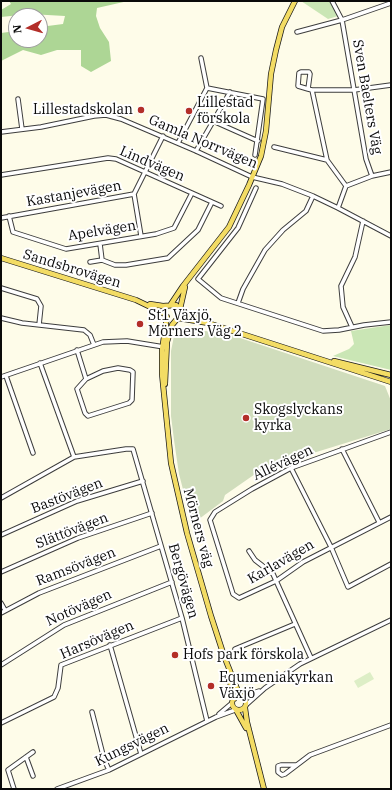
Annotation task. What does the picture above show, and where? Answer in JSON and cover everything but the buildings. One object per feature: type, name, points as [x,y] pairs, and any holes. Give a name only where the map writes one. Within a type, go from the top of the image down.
[{"type":"main road","points":[[295,1],[282,27],[276,50],[271,74],[266,131],[261,156],[238,210],[218,243],[188,278],[170,305],[166,316],[171,320],[178,318],[208,323],[391,382]]},
{"type":"main road","name":"Sandsbrovägen","points":[[1,258],[136,300],[170,305]]},
{"type":"main road","points":[[178,318],[183,293],[188,278]]},
{"type":"main road","name":"Sandsbrovägen","points":[[136,300],[166,316]]},
{"type":"main road","points":[[170,305],[176,305],[180,309],[208,323]]},
{"type":"main road","name":"Mörners väg","points":[[166,316],[164,347],[164,402],[171,463],[178,500],[190,547],[224,656],[238,691],[242,697]]},
{"type":"main road","name":"Mörners väg","points":[[164,347],[172,325],[178,318]]},
{"type":"main road","points":[[299,352],[391,375]]},
{"type":"main road","name":"Mörners väg","points":[[224,656],[233,701]]},
{"type":"main road","points":[[255,752],[241,716],[236,710],[233,701],[242,697],[246,701],[245,714],[255,752],[264,789]]},
{"type":"main road","points":[[236,710],[242,711],[246,707]]},
{"type":"street","name":"Sven Baelters Väg","points":[[332,1],[342,20],[366,159],[372,176]]},
{"type":"street","points":[[297,32],[342,20],[391,4]]},
{"type":"street","points":[[178,143],[208,88],[201,58]]},
{"type":"street","points":[[346,186],[327,160],[310,90],[310,74],[308,72],[299,73],[298,86],[310,90],[354,90],[391,86]]},
{"type":"street","points":[[208,88],[263,99],[255,155]]},
{"type":"street","points":[[196,151],[230,92]]},
{"type":"street","points":[[18,99],[22,129]]},
{"type":"street","name":"Gamla Norrvägen","points":[[1,132],[106,115],[121,119],[163,136],[252,177],[282,184],[313,196],[391,236]]},
{"type":"street","points":[[213,121],[258,141]]},
{"type":"street","name":"Kastanjevägen","points":[[1,218],[134,194],[163,136]]},
{"type":"street","points":[[274,147],[327,160]]},
{"type":"street","name":"Lindvägen","points":[[1,175],[103,158],[116,159],[221,206]]},
{"type":"street","points":[[338,208],[346,186],[372,176],[391,172]]},
{"type":"street","points":[[256,188],[238,228],[198,279],[220,298],[323,331],[391,322]]},
{"type":"street","name":"Apelvägen","points":[[8,216],[13,232],[66,249],[156,234],[174,228],[192,193]]},
{"type":"street","points":[[134,194],[141,236]]},
{"type":"street","points":[[238,303],[243,289],[265,250],[282,230],[306,211],[313,196]]},
{"type":"street","points":[[90,262],[102,260],[115,265],[126,266],[171,256],[198,230],[212,202]]},
{"type":"street","points":[[238,210],[245,213]]},
{"type":"street","points":[[352,327],[343,307],[342,286],[355,257],[363,221]]},
{"type":"street","points":[[100,244],[102,260]]},
{"type":"street","points":[[1,288],[37,299],[41,306],[39,325]]},
{"type":"street","points":[[1,318],[39,325],[84,330],[90,335],[94,345]]},
{"type":"street","points":[[1,378],[94,345],[121,341],[164,347]]},
{"type":"street","points":[[77,350],[86,379]]},
{"type":"street","points":[[1,498],[74,457],[40,363]]},
{"type":"street","points":[[118,368],[130,370],[134,372],[132,400],[129,403],[88,416],[85,413],[77,389],[86,379],[103,371],[118,368]]},
{"type":"street","points":[[6,376],[33,453]]},
{"type":"street","name":"Allévägen","points":[[211,516],[252,489],[291,468],[391,432]]},
{"type":"street","name":"Bergövägen","points":[[74,457],[132,449],[143,481],[182,618],[207,721]]},
{"type":"street","points":[[342,449],[379,522]]},
{"type":"street","points":[[291,468],[331,547],[348,587],[391,564]]},
{"type":"street","name":"Bastövägen","points":[[1,535],[78,501],[143,481]]},
{"type":"street","name":"Slättövägen","points":[[1,572],[78,538],[152,513]]},
{"type":"street","name":"Karlavägen","points":[[211,516],[210,520],[233,594],[239,598],[276,581],[303,562],[391,517]]},
{"type":"street","name":"Ramsövägen","points":[[1,613],[39,593],[161,546]]},
{"type":"street","points":[[249,551],[255,560],[270,570],[311,658]]},
{"type":"street","name":"Notövägen","points":[[1,665],[64,624],[172,582]]},
{"type":"street","points":[[1,603],[5,610]]},
{"type":"street","name":"Harsövägen","points":[[1,722],[54,697],[58,688],[61,665],[182,618]]},
{"type":"street","points":[[246,707],[265,688],[290,670],[311,658],[391,620]]},
{"type":"street","points":[[235,649],[295,624]]},
{"type":"street","points":[[110,645],[141,754]]},
{"type":"street","points":[[242,697],[265,688]]},
{"type":"street","name":"Kungsvägen","points":[[216,717],[233,701]]},
{"type":"street","name":"Kungsvägen","points":[[59,789],[109,770],[207,721],[236,710]]},
{"type":"street","points":[[92,712],[104,759],[109,770]]},
{"type":"street","points":[[296,765],[278,766],[278,772],[282,775],[285,774],[310,755],[391,725]]},
{"type":"street","points":[[14,789],[8,770],[33,752]]},
{"type":"street","points":[[26,756],[33,776]]},
{"type":"green space","points":[[9,1],[128,1],[97,8],[96,16],[100,28],[109,42],[111,61],[91,72],[81,66],[81,50],[57,50],[41,55],[23,50],[1,61],[1,33],[8,32],[8,48],[48,48],[48,26],[63,24],[65,16],[48,15],[48,8],[8,8],[8,16],[1,17],[1,10],[11,4]]},
{"type":"green space","points":[[301,1],[331,1],[338,16],[328,19]]},
{"type":"green space","points":[[391,325],[391,370],[333,356],[349,349],[354,344],[351,331]]},
{"type":"green space","points":[[205,331],[225,333],[385,386],[391,401],[391,429],[284,462],[258,472],[225,495],[223,501],[195,522],[191,520],[179,474],[171,416],[171,351],[174,336],[187,332]]},
{"type":"green space","points":[[370,672],[374,679],[358,688],[354,681]]},
{"type":"place","name":"Lillestadskolan","points":[[141,110]]},
{"type":"place","name":"Lillestad förskola","points":[[189,111]]},
{"type":"place","name":"St1 Växjö, Mörners Väg 2","points":[[140,324]]},
{"type":"place","name":"Skogslyckans kyrka","points":[[246,418]]},
{"type":"place","name":"Hofs park förskola","points":[[175,655]]},
{"type":"place","name":"Equmeniakyrkan Växjö","points":[[211,686]]}]
